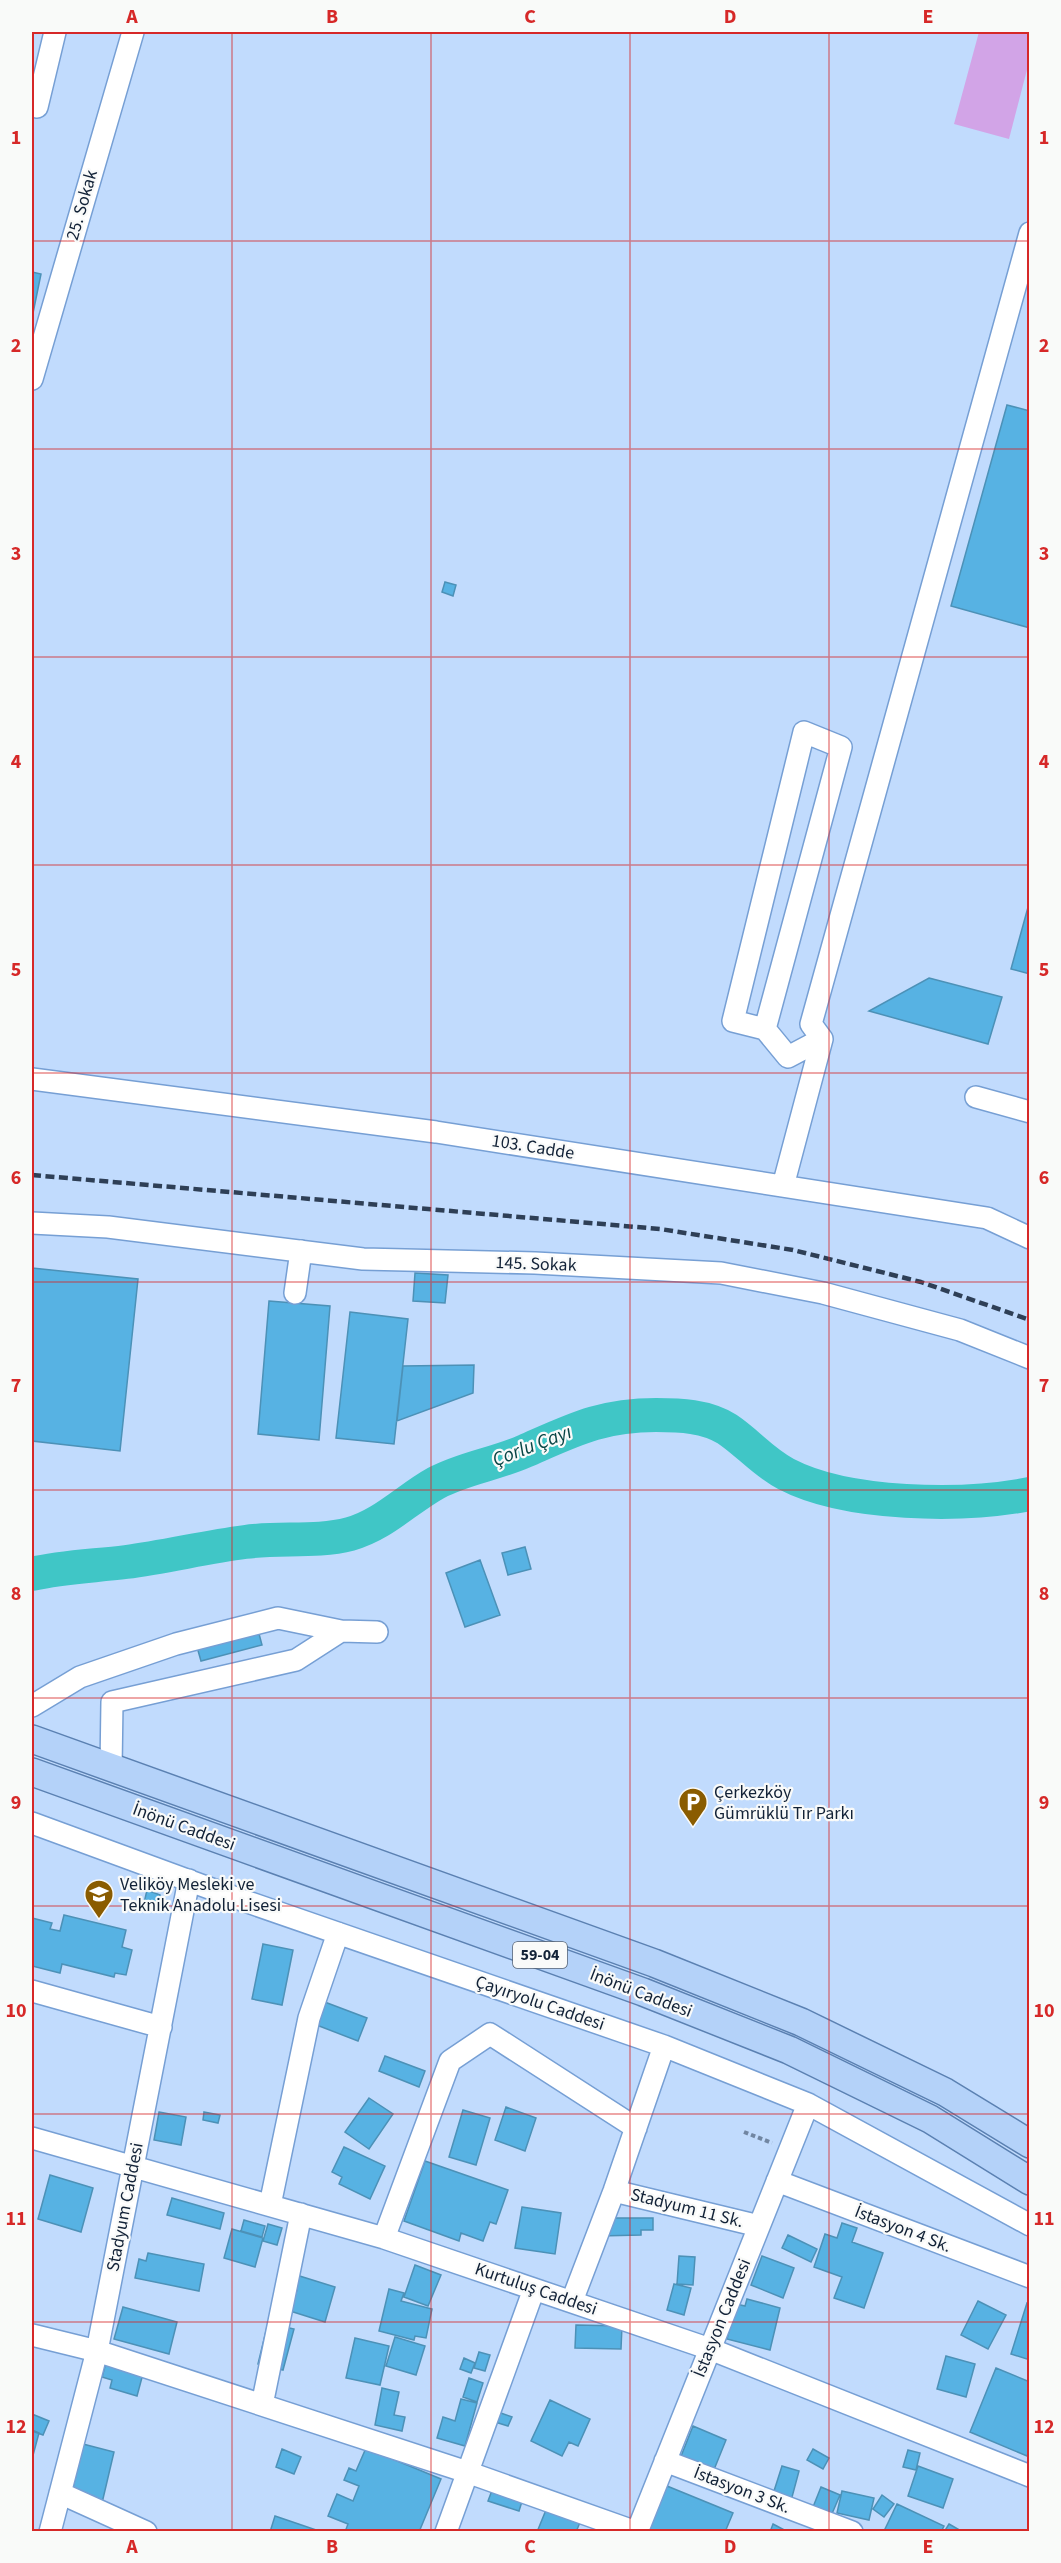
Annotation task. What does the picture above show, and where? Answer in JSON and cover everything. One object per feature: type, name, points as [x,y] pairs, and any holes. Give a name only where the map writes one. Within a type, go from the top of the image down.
[{"type":"main road","name":"59-04","points":[[32,1739],[654,1963],[801,2022],[945,2092],[1029,2144]]},
{"type":"main road","name":"İnönü Caddesi","points":[[32,1772],[643,1992],[789,2050],[930,2119],[1029,2181]]},
{"type":"street","points":[[32,106],[37,107],[55,32]]},
{"type":"street","name":"25. Sokak","points":[[32,379],[133,32]]},
{"type":"street","points":[[822,1039],[811,1024],[1029,233]]},
{"type":"street","points":[[765,1029],[842,747],[804,732],[733,1021],[765,1029],[788,1057],[822,1039]]},
{"type":"street","points":[[783,1186],[822,1039]]},
{"type":"street","name":"103. Cadde","points":[[32,1079],[436,1132],[987,1218],[1029,1238]]},
{"type":"street","points":[[976,1097],[1029,1112]]},
{"type":"street","name":"145. Sokak","points":[[32,1223],[108,1227],[363,1259],[535,1263],[721,1273],[823,1293],[949,1327],[1029,1358]]},
{"type":"street","points":[[295,1293],[301,1251]]},
{"type":"street","points":[[32,1706],[80,1677],[176,1644],[278,1618],[340,1630],[377,1632]]},
{"type":"street","points":[[111,1768],[112,1702],[148,1692],[217,1680],[296,1660],[340,1630]]},
{"type":"street","name":"Çayıryolu Caddesi","points":[[32,1823],[338,1933],[664,2046],[808,2104],[1029,2225]]},
{"type":"street","name":"Stadyum Caddesi","points":[[50,2532],[97,2350],[189,1880]]},
{"type":"street","points":[[270,2205],[309,2018],[338,1933]]},
{"type":"street","points":[[32,1991],[161,2027]]},
{"type":"street","points":[[384,2238],[450,2061],[490,2034],[636,2128]]},
{"type":"street","points":[[572,2301],[614,2191],[664,2046]]},
{"type":"street","name":"İstasyon Caddesi","points":[[636,2532],[808,2104]]},
{"type":"street","name":"Kurtuluş Caddesi","points":[[32,2138],[384,2238],[572,2301],[710,2349],[1029,2476]]},
{"type":"street","name":"İstasyon 4 Sk.","points":[[777,2181],[1029,2277]]},
{"type":"street","name":"Stadyum 11 Sk.","points":[[614,2191],[759,2226]]},
{"type":"street","points":[[262,2405],[301,2214]]},
{"type":"street","points":[[446,2532],[534,2289]]},
{"type":"street","points":[[32,2335],[97,2350],[467,2472],[636,2532]]},
{"type":"street","name":"İstasyon 3 Sk.","points":[[665,2461],[852,2532]]},
{"type":"street","points":[[60,2493],[146,2532]]},
{"type":"path","points":[[744,2132],[789,2150]]},
{"type":"shaded area","points":[[979,32],[1029,32],[1029,62],[1009,139],[954,124]]},
{"type":"building","points":[[32,272],[41,274],[32,318]]},
{"type":"building","points":[[1007,405],[1030,411],[1030,628],[951,606]]},
{"type":"building","points":[[445,582],[456,585],[453,596],[442,592]]},
{"type":"building","points":[[1030,900],[1030,974],[1011,969]]},
{"type":"building","points":[[929,978],[1002,997],[988,1044],[869,1011]]},
{"type":"building","points":[[32,1268],[138,1279],[120,1451],[32,1441]]},
{"type":"building","points":[[415,1273],[448,1275],[445,1303],[413,1301]]},
{"type":"building","points":[[269,1301],[330,1306],[319,1440],[258,1434]]},
{"type":"building","points":[[350,1312],[408,1319],[394,1444],[336,1438]]},
{"type":"building","points":[[474,1365],[473,1393],[397,1421],[403,1366]]},
{"type":"building","points":[[525,1547],[531,1569],[508,1575],[502,1553]]},
{"type":"building","points":[[480,1560],[500,1615],[465,1627],[446,1573]]},
{"type":"building","points":[[258,1630],[262,1645],[201,1661],[197,1647]]},
{"type":"building","points":[[147,1890],[160,1895],[157,1908],[144,1903]]},
{"type":"building","points":[[64,1915],[126,1930],[122,1947],[132,1950],[126,1975],[115,1973],[114,1977],[62,1964],[60,1973],[32,1966],[32,1918],[52,1923],[50,1929],[60,1931]]},
{"type":"building","points":[[263,1944],[293,1950],[282,2005],[252,1999]]},
{"type":"building","points":[[322,2001],[367,2018],[358,2041],[314,2024]]},
{"type":"building","points":[[385,2056],[425,2071],[419,2087],[379,2071]]},
{"type":"building","points":[[369,2098],[393,2114],[369,2149],[345,2132]]},
{"type":"building","points":[[506,2107],[536,2118],[525,2151],[495,2140]]},
{"type":"building","points":[[463,2110],[490,2118],[476,2165],[449,2157]]},
{"type":"building","points":[[159,2112],[186,2117],[181,2145],[154,2140]]},
{"type":"building","points":[[204,2112],[220,2115],[218,2123],[203,2120]]},
{"type":"building","points":[[344,2147],[385,2166],[370,2199],[339,2184],[342,2177],[332,2172]]},
{"type":"building","points":[[425,2161],[508,2190],[496,2224],[490,2222],[483,2241],[461,2233],[459,2241],[404,2221]]},
{"type":"building","points":[[50,2175],[93,2188],[81,2232],[38,2219]]},
{"type":"building","points":[[172,2198],[224,2213],[220,2229],[167,2215]]},
{"type":"building","points":[[522,2207],[561,2213],[555,2254],[515,2248]]},
{"type":"building","points":[[599,2218],[653,2218],[653,2230],[641,2230],[641,2235],[599,2236]]},
{"type":"building","points":[[244,2220],[265,2226],[262,2237],[241,2231]]},
{"type":"building","points":[[842,2223],[857,2228],[852,2242],[883,2253],[864,2308],[834,2298],[842,2277],[814,2267],[825,2234],[837,2238]]},
{"type":"building","points":[[268,2224],[282,2228],[277,2245],[263,2241]]},
{"type":"building","points":[[232,2229],[263,2238],[255,2267],[224,2258]]},
{"type":"building","points":[[788,2235],[817,2249],[811,2262],[782,2248]]},
{"type":"building","points":[[148,2253],[204,2264],[199,2291],[135,2278],[139,2259],[146,2261]]},
{"type":"building","points":[[679,2256],[695,2257],[693,2285],[677,2284]]},
{"type":"building","points":[[762,2256],[794,2268],[783,2298],[751,2285]]},
{"type":"building","points":[[415,2265],[441,2275],[428,2306],[404,2297]]},
{"type":"building","points":[[290,2273],[335,2287],[325,2322],[290,2311],[297,2290],[286,2287]]},
{"type":"building","points":[[674,2284],[691,2288],[684,2315],[667,2310]]},
{"type":"building","points":[[389,2289],[404,2293],[401,2301],[432,2309],[426,2338],[415,2336],[414,2340],[379,2331]]},
{"type":"building","points":[[747,2299],[780,2308],[770,2350],[727,2339],[736,2304],[745,2306]]},
{"type":"building","points":[[978,2301],[1006,2315],[988,2349],[961,2335]]},
{"type":"building","points":[[1027,2303],[1030,2304],[1030,2360],[1011,2354]]},
{"type":"building","points":[[123,2307],[177,2322],[169,2354],[114,2339]]},
{"type":"building","points":[[268,2323],[294,2329],[283,2370],[258,2364]]},
{"type":"building","points":[[576,2325],[622,2326],[621,2349],[575,2348]]},
{"type":"building","points":[[395,2337],[425,2346],[416,2375],[386,2366]]},
{"type":"building","points":[[355,2338],[389,2346],[380,2385],[346,2378]]},
{"type":"building","points":[[479,2352],[490,2355],[485,2371],[474,2368]]},
{"type":"building","points":[[946,2356],[975,2364],[966,2397],[937,2389]]},
{"type":"building","points":[[464,2358],[475,2363],[471,2373],[460,2369]]},
{"type":"building","points":[[107,2359],[144,2370],[137,2396],[110,2388],[112,2380],[102,2377]]},
{"type":"building","points":[[996,2368],[1030,2382],[1030,2449],[1027,2456],[970,2432]]},
{"type":"building","points":[[469,2378],[483,2383],[477,2402],[463,2397]]},
{"type":"building","points":[[382,2388],[399,2392],[394,2415],[405,2417],[402,2431],[375,2425]]},
{"type":"building","points":[[461,2399],[477,2403],[465,2446],[437,2438],[443,2417],[455,2421]]},
{"type":"building","points":[[550,2400],[590,2419],[578,2446],[569,2442],[562,2456],[531,2441]]},
{"type":"building","points":[[498,2412],[512,2417],[508,2426],[495,2422]]},
{"type":"building","points":[[32,2414],[49,2421],[43,2435],[32,2431]]},
{"type":"building","points":[[693,2426],[726,2440],[707,2487],[674,2474]]},
{"type":"building","points":[[32,2430],[39,2433],[32,2459]]},
{"type":"building","points":[[83,2444],[114,2452],[102,2503],[71,2496]]},
{"type":"building","points":[[366,2448],[441,2479],[419,2532],[345,2532],[348,2524],[328,2516],[337,2494],[353,2501],[359,2486],[344,2480],[349,2468],[356,2471]]},
{"type":"building","points":[[282,2449],[301,2457],[294,2474],[276,2467]]},
{"type":"building","points":[[813,2449],[829,2458],[823,2469],[807,2460]]},
{"type":"building","points":[[908,2450],[920,2453],[916,2470],[903,2467]]},
{"type":"building","points":[[782,2466],[799,2471],[788,2512],[749,2484],[774,2491]]},
{"type":"building","points":[[918,2466],[953,2479],[943,2508],[908,2496]]},
{"type":"building","points":[[494,2485],[524,2495],[519,2511],[488,2501]]},
{"type":"building","points":[[667,2486],[733,2513],[725,2532],[648,2532]]},
{"type":"building","points":[[821,2487],[840,2495],[825,2530],[807,2522]]},
{"type":"building","points":[[842,2491],[874,2498],[869,2520],[837,2513]]},
{"type":"building","points":[[882,2495],[894,2504],[884,2517],[873,2509]]},
{"type":"building","points":[[897,2504],[944,2526],[941,2532],[889,2532],[885,2529]]},
{"type":"building","points":[[548,2505],[581,2520],[576,2532],[537,2532]]},
{"type":"building","points":[[275,2516],[322,2532],[270,2532]]},
{"type":"building","points":[[773,2524],[788,2532],[770,2532]]},
{"type":"building","points":[[949,2524],[963,2532],[944,2532]]},
{"type":"waterway","name":"Çorlu Çayı","points":[[32,1574],[141,1560],[245,1542],[324,1538],[350,1534],[373,1524],[425,1489],[447,1478],[514,1455],[588,1425],[637,1416],[683,1416],[710,1421],[727,1429],[786,1474],[811,1485],[840,1492],[872,1498],[939,1502],[972,1501],[1030,1494]]},
{"type":"railway","points":[[32,1175],[660,1229],[793,1250],[921,1282],[1030,1320]]},
{"type":"place","name":"Çerkezköy Gümrüklü Tır Parkı","points":[[693,1828]]},
{"type":"place","name":"Veliköy Mesleki ve Teknik Anadolu Lisesi","points":[[99,1920]]}]
